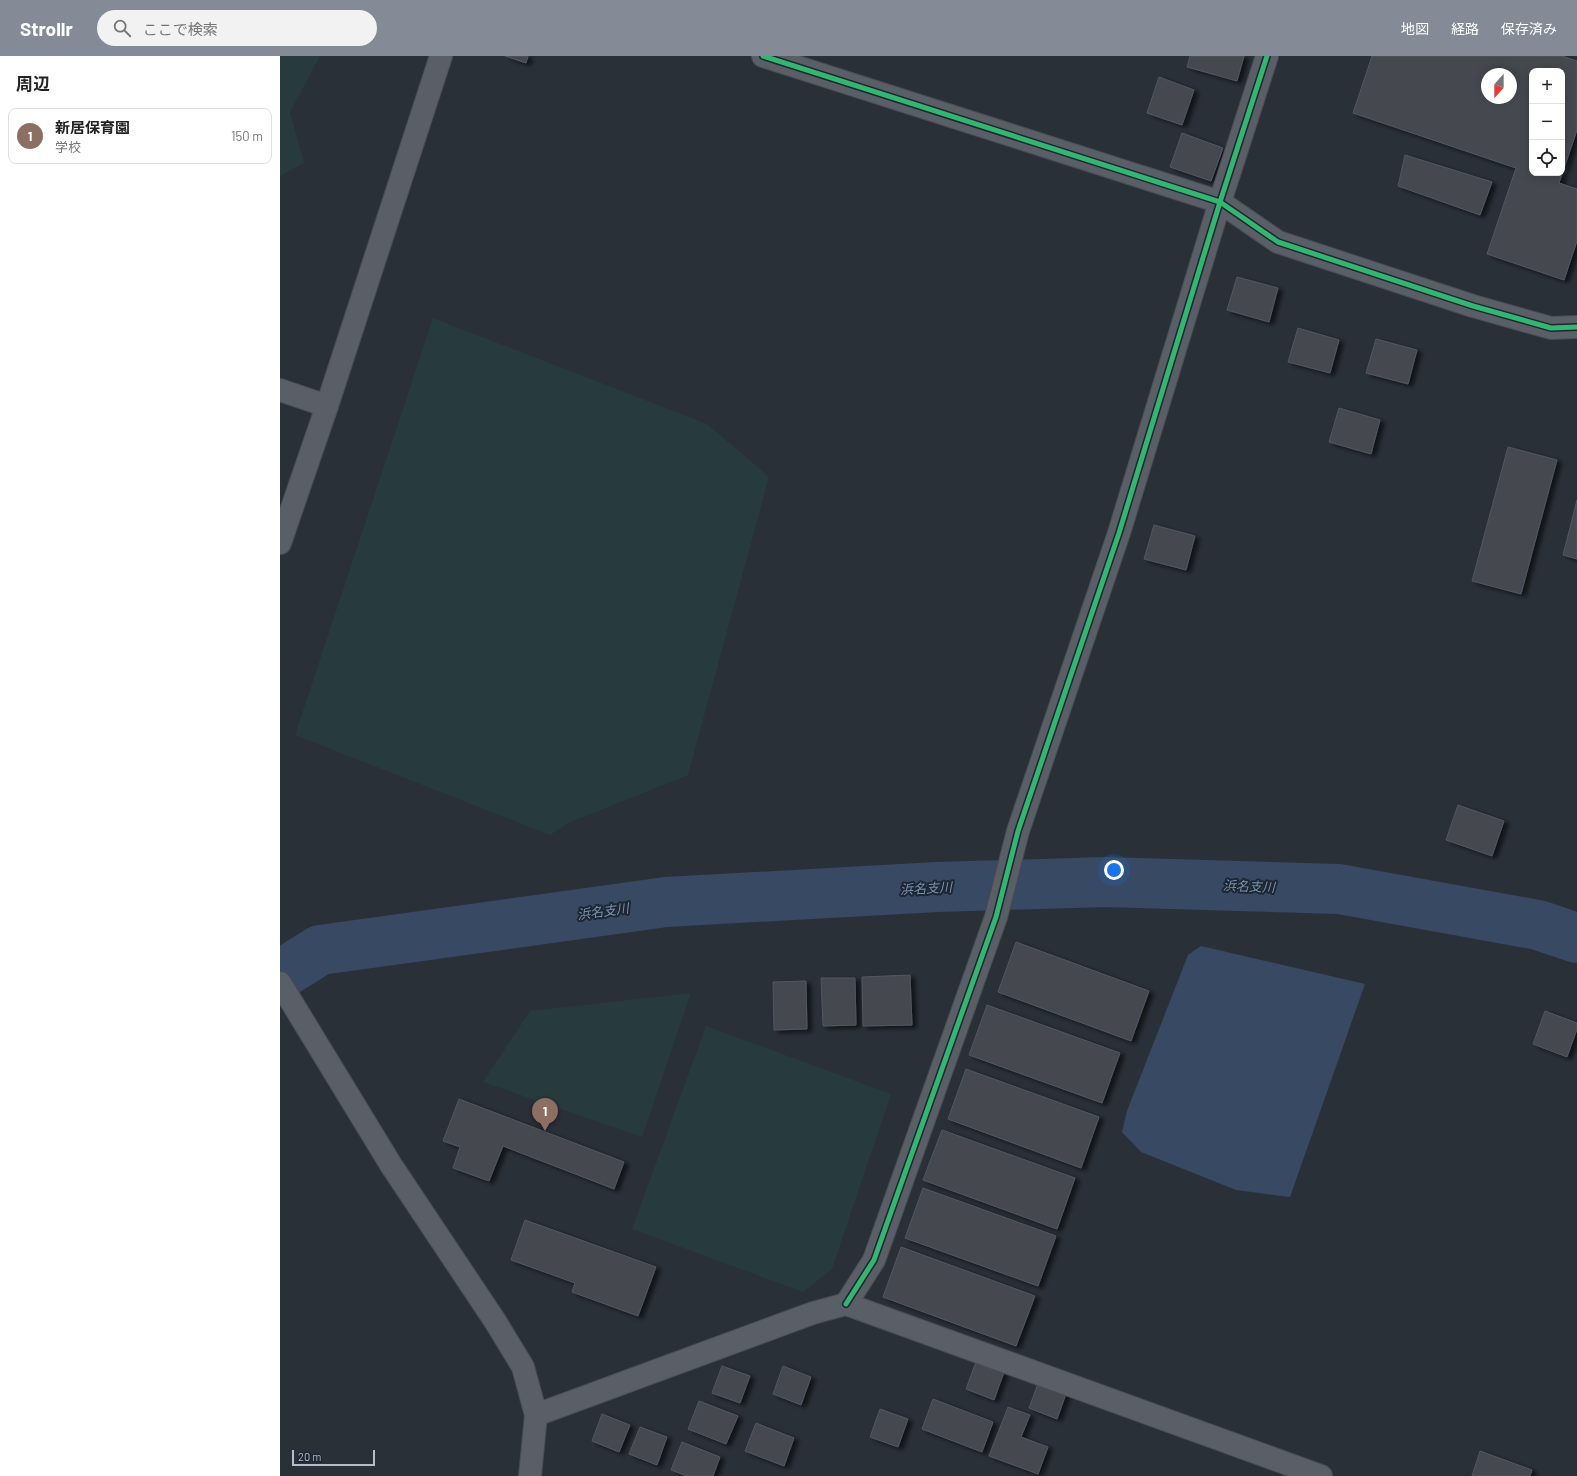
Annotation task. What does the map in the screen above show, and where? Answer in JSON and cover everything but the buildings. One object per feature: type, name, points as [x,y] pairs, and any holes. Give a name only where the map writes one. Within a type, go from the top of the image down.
[{"type":"street","points":[[280,543],[327,406],[441,56]]},
{"type":"street","points":[[763,56],[1220,202],[1278,242],[1473,306],[1551,328],[1577,327]]},
{"type":"street","points":[[846,1304],[874,1260],[996,917],[1018,831],[1119,533],[1220,202],[1267,56]]},
{"type":"street","points":[[280,390],[327,406]]},
{"type":"street","points":[[285,991],[391,1165],[495,1321],[523,1367],[536,1415],[530,1476]]},
{"type":"street","points":[[536,1415],[813,1313],[846,1304],[1321,1476]]},
{"type":"green space","points":[[280,56],[320,56],[290,112],[304,163],[280,176]]},
{"type":"green space","points":[[433,318],[707,424],[769,477],[688,775],[568,823],[550,835],[295,735]]},
{"type":"green space","points":[[691,993],[642,1137],[483,1082],[530,1011]]},
{"type":"green space","points":[[706,1026],[891,1094],[832,1269],[803,1292],[632,1229]]},
{"type":"water","points":[[1201,946],[1365,984],[1290,1197],[1236,1190],[1141,1152],[1122,1132],[1127,1111],[1188,955]]},
{"type":"waterway","name":"浜名支川","points":[[280,975],[320,950],[666,902],[937,887],[1105,882],[1339,889],[1538,925],[1577,938]]},
{"type":"cycle path","points":[[763,56],[1220,202],[1278,242],[1473,306],[1551,328],[1577,327]]},
{"type":"cycle path","points":[[846,1304],[874,1260],[996,917],[1018,831],[1119,533],[1220,202],[1267,56]]},
{"type":"place","name":"新居保育園","points":[[545,1131]]}]
